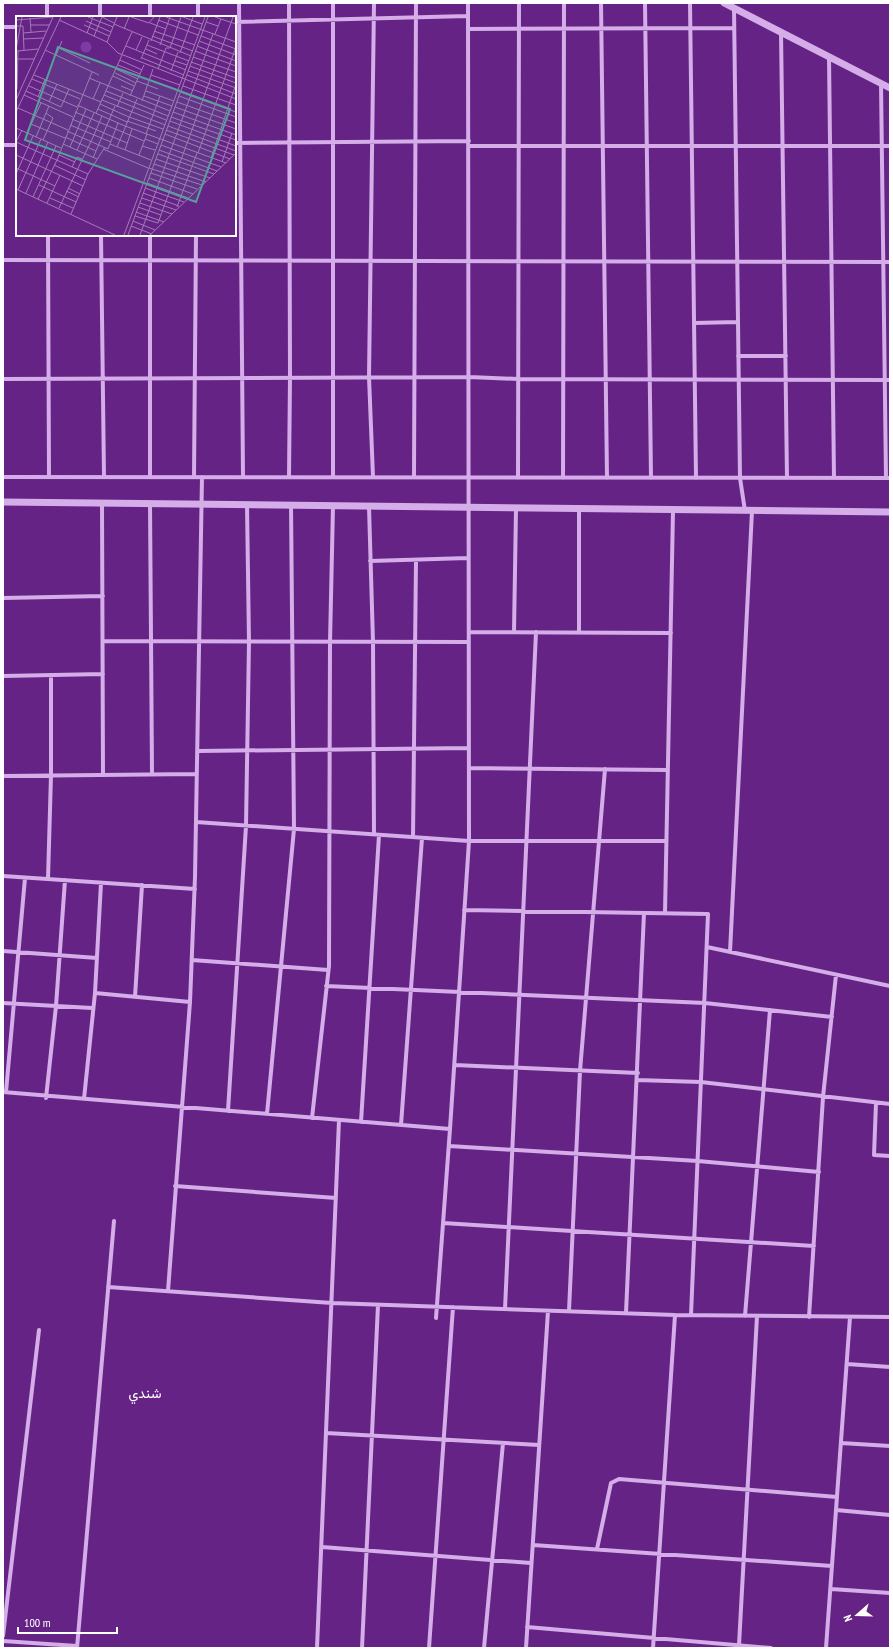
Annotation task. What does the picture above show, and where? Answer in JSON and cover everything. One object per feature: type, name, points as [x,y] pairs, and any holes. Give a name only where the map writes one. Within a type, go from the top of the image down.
[{"type":"street","points":[[47,3],[47,16]]},
{"type":"street","points":[[100,3],[100,16]]},
{"type":"street","points":[[150,3],[150,16]]},
{"type":"street","points":[[198,3],[198,16]]},
{"type":"street","points":[[239,3],[237,22],[240,143],[243,477]]},
{"type":"street","points":[[288,477],[290,377],[289,3]]},
{"type":"street","points":[[333,3],[333,477]]},
{"type":"street","points":[[373,478],[369,377],[374,3]]},
{"type":"street","points":[[414,477],[416,3]]},
{"type":"street","points":[[436,1318],[469,841],[468,3]]},
{"type":"street","points":[[518,478],[519,3]]},
{"type":"street","points":[[563,478],[564,3]]},
{"type":"street","points":[[601,3],[607,478]]},
{"type":"street","points":[[645,3],[651,478]]},
{"type":"street","points":[[690,3],[696,478]]},
{"type":"street","points":[[724,3],[890,88]]},
{"type":"street","points":[[730,952],[749,511],[740,478],[734,8]]},
{"type":"street","points":[[237,22],[468,16]]},
{"type":"street","points":[[3,27],[16,27]]},
{"type":"street","points":[[468,29],[734,28]]},
{"type":"street","points":[[781,32],[787,478]]},
{"type":"street","points":[[829,56],[834,478]]},
{"type":"street","points":[[3,477],[888,478],[888,380],[883,262],[881,83]]},
{"type":"street","points":[[236,143],[416,142],[519,146],[890,146]]},
{"type":"street","points":[[3,145],[16,145]]},
{"type":"street","points":[[48,236],[49,477]]},
{"type":"street","points":[[101,236],[104,477]]},
{"type":"street","points":[[150,236],[150,477]]},
{"type":"street","points":[[194,477],[196,236]]},
{"type":"street","points":[[3,260],[890,262]]},
{"type":"street","points":[[694,323],[738,322]]},
{"type":"street","points":[[738,356],[786,356]]},
{"type":"street","points":[[3,378],[469,376],[518,379],[888,380]]},
{"type":"street","points":[[168,1292],[190,1002],[195,889],[203,504],[202,477]]},
{"type":"street","points":[[3,502],[579,510],[890,512]]},
{"type":"street","points":[[102,503],[103,775]]},
{"type":"street","points":[[150,503],[152,774]]},
{"type":"street","points":[[228,1111],[246,826],[249,642],[247,505]]},
{"type":"street","points":[[267,1114],[294,829],[291,642],[291,505]]},
{"type":"street","points":[[312,1118],[328,970],[330,642],[333,506]]},
{"type":"street","points":[[369,506],[373,642],[374,834]]},
{"type":"street","points":[[514,632],[516,509]]},
{"type":"street","points":[[579,510],[579,632]]},
{"type":"street","points":[[665,913],[673,511]]},
{"type":"street","points":[[370,561],[468,558]]},
{"type":"street","points":[[412,837],[416,560]]},
{"type":"street","points":[[3,598],[103,596]]},
{"type":"street","points":[[469,632],[671,633]]},
{"type":"street","points":[[505,1309],[536,632]]},
{"type":"street","points":[[103,641],[469,642]]},
{"type":"street","points":[[3,676],[103,674]]},
{"type":"street","points":[[48,879],[51,775],[51,675]]},
{"type":"street","points":[[198,751],[469,748]]},
{"type":"street","points":[[469,768],[668,770]]},
{"type":"street","points":[[569,1311],[580,1070],[605,769]]},
{"type":"street","points":[[3,776],[197,774]]},
{"type":"street","points":[[196,822],[469,841],[666,841]]},
{"type":"street","points":[[361,1122],[380,835]]},
{"type":"street","points":[[401,1125],[422,838]]},
{"type":"street","points":[[3,876],[195,889]]},
{"type":"street","points":[[25,878],[5,1092],[46,1097],[450,1130]]},
{"type":"street","points":[[46,1097],[56,1006],[65,880]]},
{"type":"street","points":[[84,1099],[92,1008],[95,994],[101,883]]},
{"type":"street","points":[[135,997],[142,885]]},
{"type":"street","points":[[464,910],[708,914],[691,1315]]},
{"type":"street","points":[[626,1313],[644,913]]},
{"type":"street","points":[[707,947],[890,986]]},
{"type":"street","points":[[3,951],[97,958]]},
{"type":"street","points":[[192,960],[328,970]]},
{"type":"street","points":[[809,1317],[823,1097],[836,975]]},
{"type":"street","points":[[326,986],[705,1003],[832,1017]]},
{"type":"street","points":[[95,994],[190,1002]]},
{"type":"street","points":[[3,1003],[92,1008]]},
{"type":"street","points":[[745,1316],[770,1010]]},
{"type":"street","points":[[454,1065],[638,1073]]},
{"type":"street","points":[[637,1080],[701,1082],[890,1104]]},
{"type":"street","points":[[876,1103],[874,1155],[890,1156]]},
{"type":"street","points":[[317,1648],[340,1120]]},
{"type":"street","points":[[449,1146],[698,1161],[818,1172]]},
{"type":"street","points":[[175,1186],[336,1198]]},
{"type":"street","points":[[3,1641],[77,1647],[114,1221]]},
{"type":"street","points":[[443,1223],[814,1246]]},
{"type":"street","points":[[108,1287],[332,1303],[453,1308],[675,1315],[890,1317]]},
{"type":"street","points":[[362,1648],[378,1305]]},
{"type":"street","points":[[429,1648],[453,1308]]},
{"type":"street","points":[[526,1648],[548,1311]]},
{"type":"street","points":[[653,1648],[675,1315]]},
{"type":"street","points":[[739,1645],[757,1316]]},
{"type":"street","points":[[826,1648],[850,1317]]},
{"type":"street","points":[[3,1636],[39,1330]]},
{"type":"street","points":[[847,1364],[890,1367]]},
{"type":"street","points":[[326,1433],[540,1445]]},
{"type":"street","points":[[484,1648],[503,1443]]},
{"type":"street","points":[[841,1443],[890,1446]]},
{"type":"street","points":[[597,1549],[611,1483],[614,1480],[664,1482],[837,1497]]},
{"type":"street","points":[[836,1510],[890,1514]]},
{"type":"street","points":[[532,1545],[832,1566]]},
{"type":"street","points":[[322,1547],[531,1563]]},
{"type":"street","points":[[831,1589],[890,1593]]},
{"type":"street","points":[[527,1627],[770,1648]]},
{"type":"district","name":"شندي","points":[[145,1393]]}]
